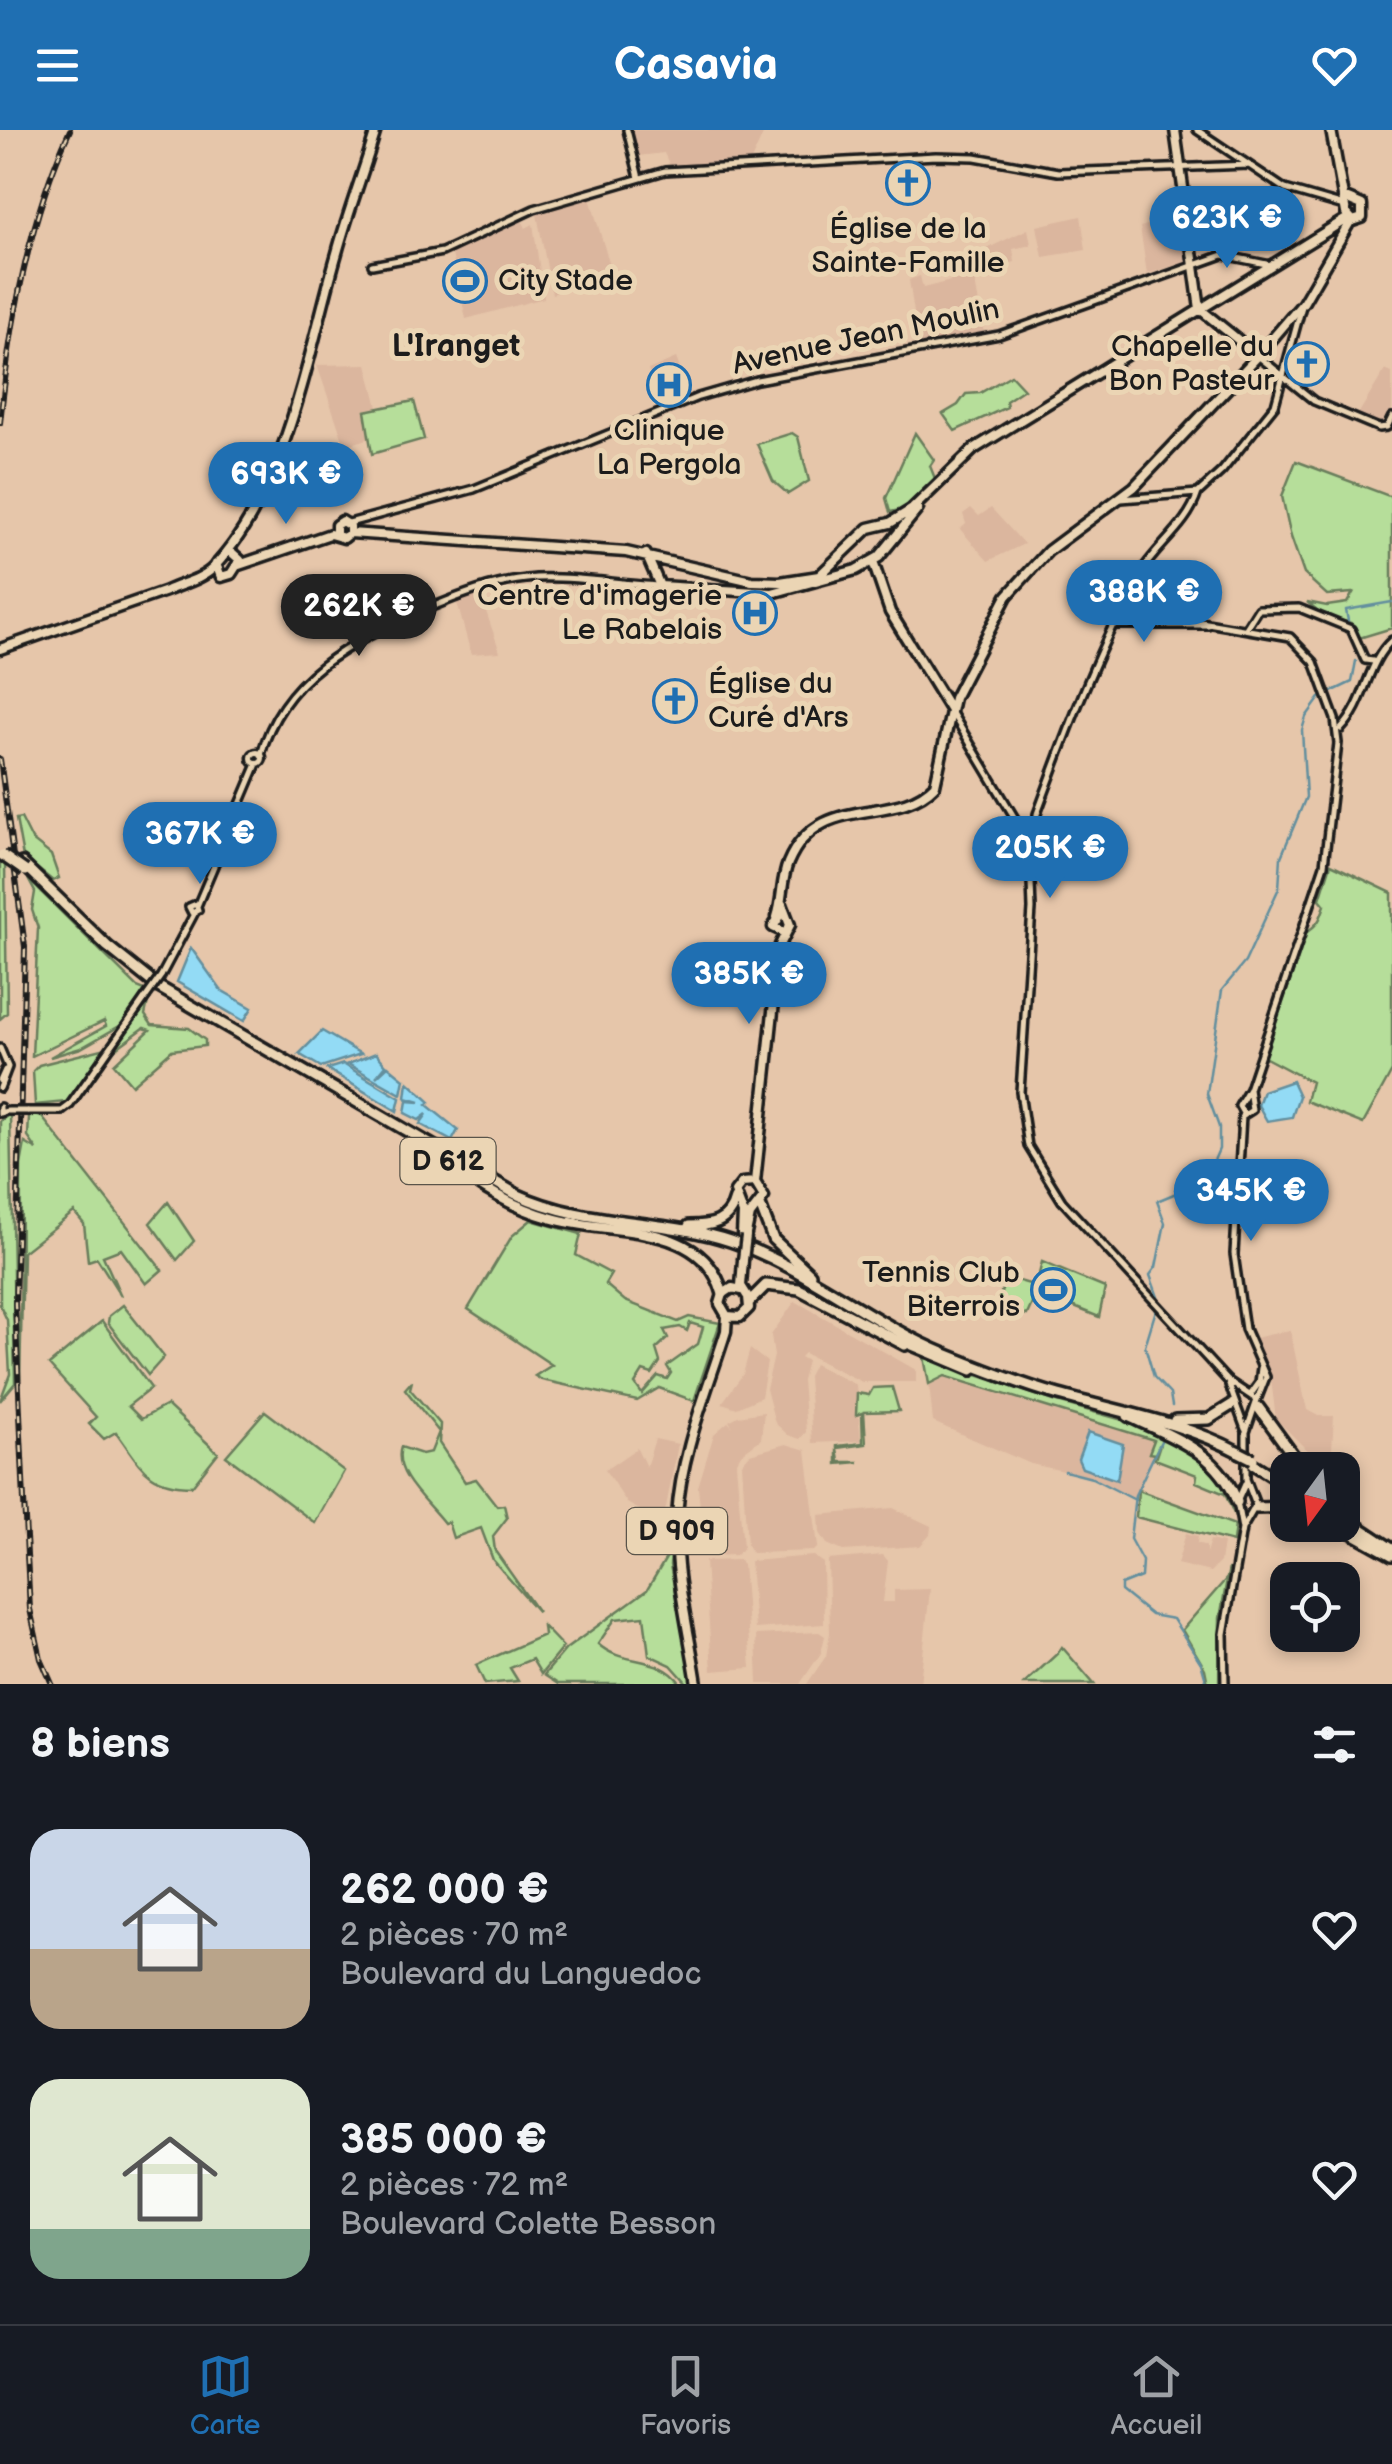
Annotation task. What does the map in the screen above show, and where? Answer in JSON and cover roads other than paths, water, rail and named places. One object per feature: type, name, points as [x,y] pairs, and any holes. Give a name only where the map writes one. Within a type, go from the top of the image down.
[{"type":"highway","name":"D 612","points":[[1,852],[24,867],[107,946],[173,996],[505,1188],[577,1215],[725,1239],[776,1260],[922,1348],[1033,1387],[1184,1427],[1270,1472]]},
{"type":"highway","name":"D 612","points":[[24,867],[104,950],[160,993],[513,1198],[558,1216],[697,1237],[739,1249],[922,1348],[1039,1394],[1128,1416],[1240,1454]]},
{"type":"highway","points":[[450,1162],[508,1200],[542,1216],[682,1242],[710,1265],[732,1291]]},
{"type":"highway","points":[[577,1215],[702,1226],[723,1220],[738,1203]]},
{"type":"highway","points":[[756,1208],[780,1248],[848,1303]]},
{"type":"highway","points":[[750,1301],[766,1286],[795,1288],[922,1348]]},
{"type":"highway","points":[[1109,1406],[1193,1422],[1219,1416],[1234,1402]]},
{"type":"highway","points":[[1255,1408],[1290,1452]]},
{"type":"highway","points":[[1128,1416],[1190,1444],[1246,1504],[1270,1506]]},
{"type":"highway","points":[[1360,1531],[1391,1551]]},
{"type":"main road","points":[[236,556],[238,542],[274,473],[300,394],[376,130]]},
{"type":"main road","points":[[1175,130],[1200,309],[1258,356]]},
{"type":"main road","points":[[732,1291],[750,1301],[747,1312],[731,1317],[720,1304],[732,1291],[744,1236],[764,1192],[756,1182],[780,932],[773,924],[781,916],[789,862],[812,832],[844,814],[918,798],[935,785],[942,770],[951,704],[1019,580],[1075,528],[1125,497],[1303,303],[1347,209],[1332,130]]},
{"type":"main road","points":[[336,531],[339,522],[363,537],[646,554],[752,580],[785,582],[819,576],[869,528],[890,523],[911,510],[977,448],[1271,265],[1347,209]]},
{"type":"main road","points":[[216,569],[229,576],[300,394]]},
{"type":"main road","points":[[646,554],[660,586],[772,593],[827,582],[873,562],[977,448]]},
{"type":"main road","points":[[274,473],[279,450]]},
{"type":"main road","points":[[262,500],[263,485]]},
{"type":"main road","points":[[890,523],[894,536]]},
{"type":"main road","points":[[336,531],[344,538],[350,528]]},
{"type":"main road","points":[[0,649],[166,592],[236,556],[250,559],[336,531]]},
{"type":"main road","points":[[851,548],[848,561],[879,585]]},
{"type":"main road","points":[[653,572],[656,558]]},
{"type":"main road","points":[[873,562],[894,620],[951,704]]},
{"type":"main road","points":[[166,592],[216,569]]},
{"type":"main road","points":[[948,725],[959,722]]},
{"type":"main road","points":[[744,1236],[737,1188],[745,1182],[753,1158],[780,932],[790,925],[781,916]]},
{"type":"main road","points":[[745,1182],[756,1182]]},
{"type":"main road","points":[[738,1203],[756,1208]]},
{"type":"main road","name":"D 909","points":[[697,1684],[680,1575],[677,1518],[690,1439],[731,1317]]},
{"type":"street","points":[[627,130],[639,178]]},
{"type":"street","points":[[1197,130],[1275,182],[1347,209]]},
{"type":"street","points":[[372,265],[442,252],[534,209],[690,166],[962,156],[1056,172],[1249,165]]},
{"type":"street","name":"Avenue Jean Moulin","points":[[350,528],[360,521],[474,490],[698,397],[788,372],[999,334],[1195,262],[1228,255],[1271,265]]},
{"type":"street","points":[[1293,332],[1303,303]]},
{"type":"street","points":[[1030,855],[1037,842],[1037,814],[1048,784],[1139,575],[1183,523],[1198,493],[1252,436],[1275,405],[1286,377],[1293,332],[1293,323],[1286,323]]},
{"type":"street","points":[[1258,356],[1312,399],[1380,428],[1387,427],[1392,418]]},
{"type":"street","points":[[1125,497],[1198,493]]},
{"type":"street","points":[[360,521],[363,537]]},
{"type":"street","points":[[648,585],[653,572]]},
{"type":"street","points":[[3,1110],[62,1111],[70,1105],[161,976],[258,754],[306,678],[342,648],[457,596],[491,585],[539,578],[660,586]]},
{"type":"street","points":[[1124,609],[1218,625]]},
{"type":"street","points":[[1225,1684],[1224,1634],[1246,1504],[1246,1432],[1266,1377],[1245,1329],[1234,1254],[1246,1103],[1324,865],[1340,728],[1372,677],[1371,656],[1351,629],[1307,610],[1258,609],[1248,627]]},
{"type":"street","points":[[1116,625],[1218,625],[1286,635],[1302,646],[1314,662],[1340,728]]},
{"type":"street","points":[[1371,656],[1389,642]]},
{"type":"street","points":[[951,704],[1030,855],[1032,909],[1020,1092],[1022,1127],[1046,1182],[1226,1380],[1247,1393],[1255,1408]]},
{"type":"street","points":[[1335,720],[1338,744]]},
{"type":"street","points":[[1025,842],[1037,842]]},
{"type":"street","points":[[0,1048],[4,1057],[0,1084]]},
{"type":"street","points":[[1245,1115],[1238,1108],[1246,1103]]},
{"type":"street","points":[[1234,1402],[1261,1377],[1260,1360]]},
{"type":"street","points":[[1226,1380],[1246,1432]]},
{"type":"street","points":[[1239,1416],[1255,1408]]},
{"type":"water","points":[[191,948],[221,990],[252,1008],[244,1021],[177,982]]},
{"type":"water","points":[[322,1031],[361,1054],[321,1067],[299,1054]]},
{"type":"water","points":[[376,1053],[386,1065],[376,1077],[388,1066],[404,1079],[401,1094],[348,1064]]},
{"type":"water","points":[[343,1064],[400,1098],[397,1111],[327,1069]]},
{"type":"water","points":[[1292,1081],[1299,1096],[1292,1117],[1267,1121],[1258,1105],[1263,1091]]},
{"type":"water","points":[[408,1082],[430,1102],[427,1105],[458,1130],[452,1141],[420,1124],[427,1114],[419,1120],[405,1113],[407,1101],[420,1102],[406,1098]]},
{"type":"water","points":[[1088,1432],[1123,1444],[1117,1480],[1082,1468],[1078,1459]]},
{"type":"waterway","points":[[1348,621],[1346,610],[1392,602]]},
{"type":"waterway","points":[[1329,693],[1352,682],[1356,661]]},
{"type":"waterway","points":[[1172,1406],[1170,1394],[1154,1377],[1145,1346],[1159,1300],[1150,1275],[1156,1267],[1165,1223],[1157,1201],[1205,1181],[1219,1149],[1219,1127],[1207,1094],[1222,990],[1245,962],[1279,888],[1281,857],[1306,797],[1302,730],[1322,695]]},
{"type":"waterway","points":[[1161,1441],[1135,1495],[1130,1539],[1142,1561],[1141,1577],[1121,1585],[1121,1591],[1151,1615],[1173,1619],[1201,1663],[1207,1684]]},
{"type":"waterway","points":[[1065,1471],[1092,1478],[1135,1500]]},
{"type":"waterway","points":[[1226,1643],[1230,1615]]},
{"type":"waterway","points":[[1227,1671],[1229,1684]]},
{"type":"railway","points":[[0,423],[9,349],[32,236],[70,130]]},
{"type":"railway","points":[[0,759],[25,947],[15,1304],[30,1609],[41,1659],[52,1684]]},
{"type":"place","name":"Église de la Sainte-Famille","points":[[908,183]]},
{"type":"place","name":"City Stade","points":[[465,281]]},
{"type":"place","name":"Chapelle du Bon Pasteur","points":[[1307,364]]},
{"type":"place","name":"Clinique La Pergola","points":[[669,385]]},
{"type":"place","name":"Centre d'imagerie Le Rabelais","points":[[755,613]]},
{"type":"place","name":"Église du Curé d'Ars","points":[[675,701]]},
{"type":"place","name":"Tennis Club Biterrois","points":[[1053,1290]]},
{"type":"district","name":"L'Iranget","points":[[456,346]]}]
